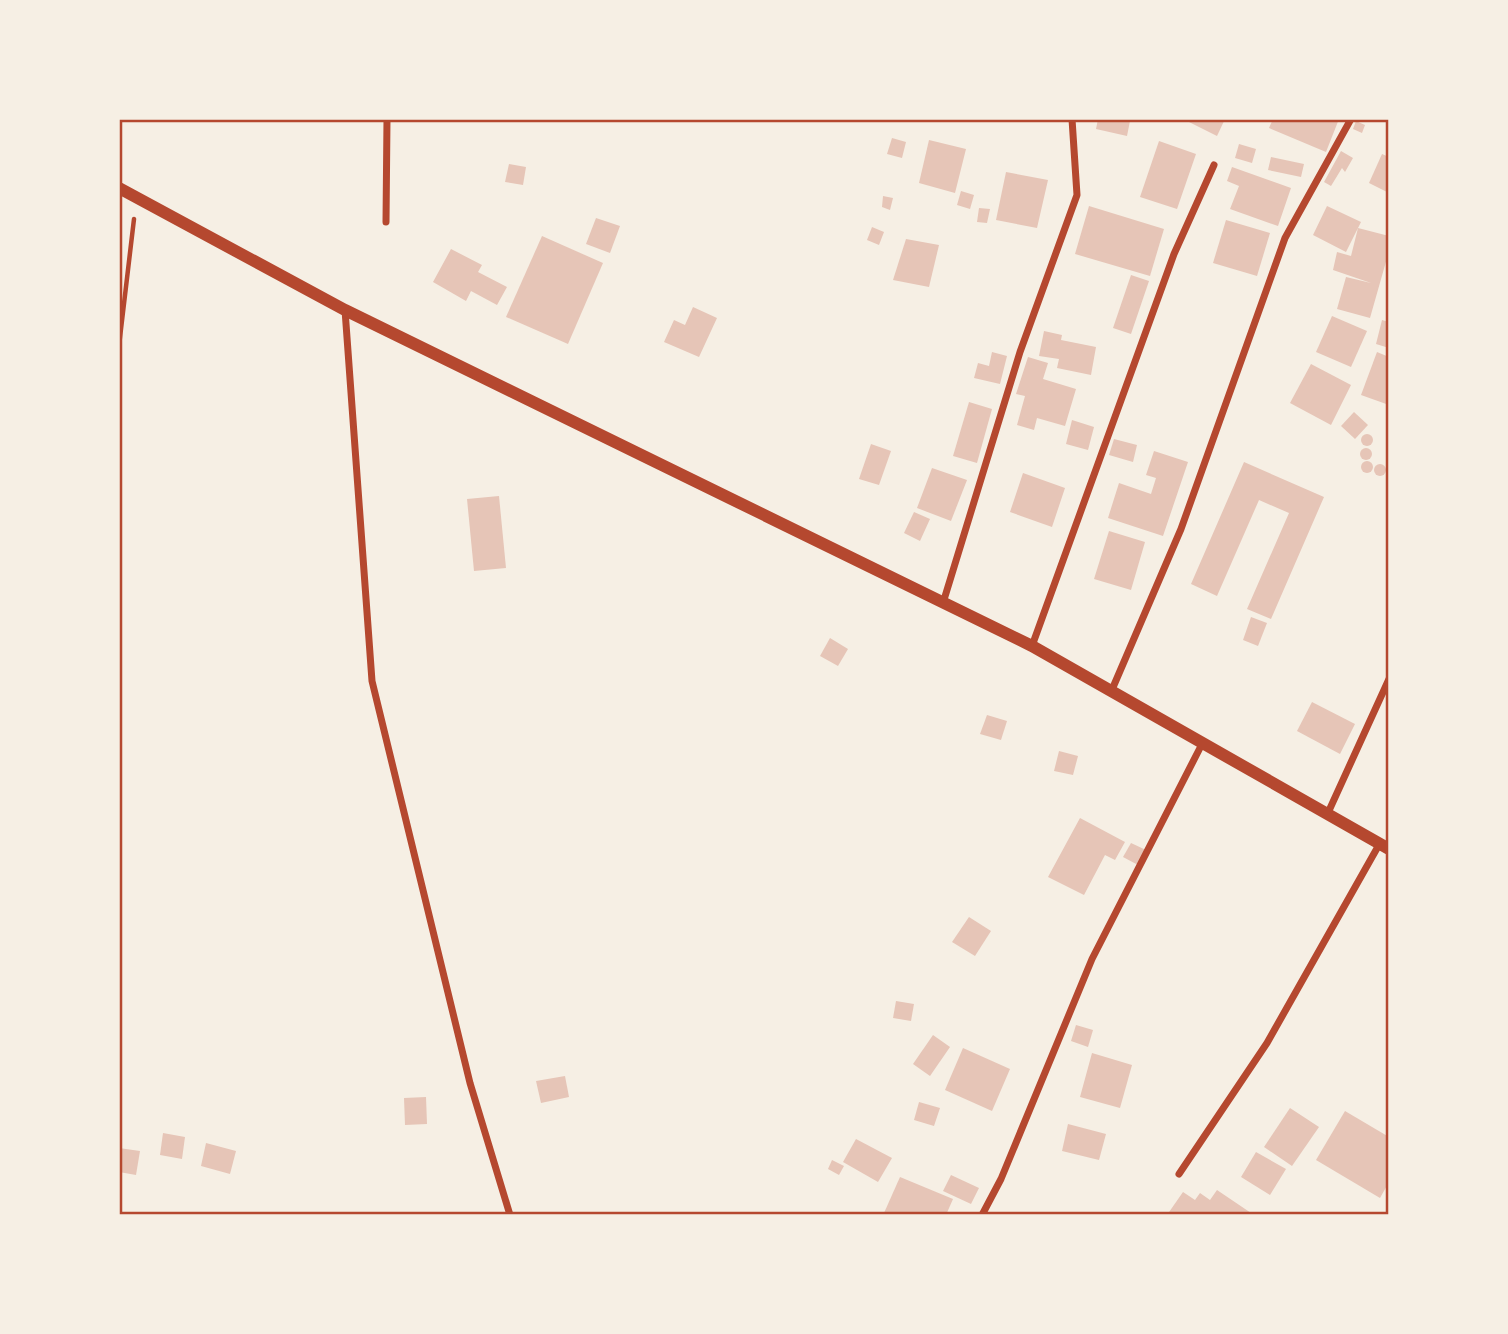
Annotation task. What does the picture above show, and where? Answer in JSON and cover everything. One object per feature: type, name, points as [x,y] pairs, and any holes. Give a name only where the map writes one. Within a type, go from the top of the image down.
[{"type":"street","points":[[386,222],[387,119]]},
{"type":"street","points":[[943,603],[1020,352],[1077,195],[1072,119]]},
{"type":"street","points":[[1111,692],[1181,529],[1285,238],[1351,119]]},
{"type":"street","points":[[1032,646],[1174,254],[1214,164]]},
{"type":"street","points":[[119,188],[345,310],[1032,646],[1384,846],[1267,1043],[1179,1174]]},
{"type":"street","points":[[345,310],[372,681],[470,1083],[510,1215]]},
{"type":"street","points":[[1327,816],[1389,679]]},
{"type":"street","points":[[982,1215],[1001,1179],[1092,959],[1202,744]]},
{"type":"path","points":[[119,346],[136,197]]},
{"type":"building","points":[[1098,119],[1130,121],[1127,136],[1096,129]]},
{"type":"building","points":[[1183,119],[1225,119],[1217,136]]},
{"type":"building","points":[[1273,119],[1339,119],[1326,152],[1269,128]]},
{"type":"building","points":[[1356,121],[1365,125],[1362,133],[1353,129]]},
{"type":"building","points":[[892,138],[906,142],[902,158],[887,154]]},
{"type":"building","points":[[929,140],[966,149],[955,193],[919,183]]},
{"type":"building","points":[[1159,141],[1196,154],[1177,209],[1140,197]]},
{"type":"building","points":[[1239,144],[1256,149],[1252,163],[1235,158]]},
{"type":"building","points":[[1341,151],[1353,158],[1345,172],[1342,168],[1331,186],[1324,182]]},
{"type":"building","points":[[1382,154],[1389,157],[1389,193],[1369,183]]},
{"type":"building","points":[[1271,157],[1304,164],[1301,177],[1268,170]]},
{"type":"building","points":[[509,164],[526,167],[523,185],[505,182]]},
{"type":"building","points":[[1232,167],[1291,188],[1278,226],[1230,209],[1239,186],[1227,181]]},
{"type":"building","points":[[1006,172],[1048,180],[1037,228],[996,220]]},
{"type":"building","points":[[961,191],[974,195],[970,209],[957,205]]},
{"type":"building","points":[[883,196],[893,198],[890,210],[882,207]]},
{"type":"building","points":[[1089,206],[1164,229],[1150,276],[1075,254]]},
{"type":"building","points":[[1327,206],[1361,222],[1346,252],[1313,235]]},
{"type":"building","points":[[979,208],[990,209],[987,223],[977,222]]},
{"type":"building","points":[[596,218],[620,226],[610,253],[586,244]]},
{"type":"building","points":[[1226,220],[1270,233],[1257,276],[1213,263]]},
{"type":"building","points":[[872,227],[884,232],[879,245],[867,240]]},
{"type":"building","points":[[1358,228],[1389,236],[1389,251],[1370,318],[1337,309],[1346,277],[1371,283],[1333,270],[1337,252],[1351,256]]},
{"type":"building","points":[[542,236],[603,263],[568,344],[506,317]]},
{"type":"building","points":[[906,239],[939,245],[929,287],[893,280]]},
{"type":"building","points":[[451,249],[482,265],[478,272],[507,287],[497,305],[471,291],[466,301],[433,282]]},
{"type":"building","points":[[1131,275],[1149,281],[1131,334],[1113,328]]},
{"type":"building","points":[[693,307],[717,318],[699,357],[664,342],[674,320],[685,325]]},
{"type":"building","points":[[1332,316],[1367,331],[1351,367],[1316,352]]},
{"type":"building","points":[[1382,320],[1389,322],[1389,348],[1376,344]]},
{"type":"building","points":[[1044,331],[1062,335],[1061,340],[1096,347],[1091,375],[1057,368],[1059,359],[1039,356]]},
{"type":"building","points":[[992,352],[1007,356],[1000,384],[974,378],[978,363],[989,366]]},
{"type":"building","points":[[1377,352],[1389,357],[1389,405],[1361,395]]},
{"type":"building","points":[[1028,357],[1048,363],[1043,379],[1076,389],[1065,426],[1037,418],[1034,430],[1017,425],[1025,396],[1016,394]]},
{"type":"building","points":[[1311,364],[1351,385],[1331,425],[1290,403]]},
{"type":"building","points":[[969,402],[992,409],[977,463],[953,456]]},
{"type":"building","points":[[1354,412],[1368,425],[1355,439],[1341,426]]},
{"type":"building","points":[[1072,420],[1094,427],[1088,450],[1066,444]]},
{"type":"building","points":[[1367,434],[1373,440],[1367,446],[1361,440]]},
{"type":"building","points":[[1114,439],[1137,445],[1133,462],[1109,455]]},
{"type":"building","points":[[871,444],[891,451],[879,485],[859,479]]},
{"type":"building","points":[[1366,448],[1372,454],[1366,460],[1360,454]]},
{"type":"building","points":[[1154,451],[1188,462],[1163,536],[1108,518],[1119,483],[1151,494],[1156,478],[1146,475]]},
{"type":"building","points":[[1367,461],[1373,467],[1367,473],[1361,467]]},
{"type":"building","points":[[1244,462],[1324,497],[1271,619],[1247,609],[1289,513],[1259,500],[1217,596],[1191,584]]},
{"type":"building","points":[[1380,464],[1386,470],[1380,476],[1374,470]]},
{"type":"building","points":[[932,468],[967,480],[951,521],[917,508]]},
{"type":"building","points":[[1023,473],[1065,488],[1052,527],[1010,512]]},
{"type":"building","points":[[499,496],[506,568],[474,571],[467,499]]},
{"type":"building","points":[[914,512],[930,519],[920,541],[904,533]]},
{"type":"building","points":[[1109,531],[1145,542],[1131,590],[1094,579]]},
{"type":"building","points":[[1251,617],[1267,623],[1258,646],[1243,640]]},
{"type":"building","points":[[830,638],[848,649],[838,666],[820,656]]},
{"type":"building","points":[[1312,702],[1355,724],[1340,754],[1297,731]]},
{"type":"building","points":[[987,715],[1007,721],[1001,740],[980,734]]},
{"type":"building","points":[[1059,751],[1078,756],[1073,775],[1054,771]]},
{"type":"building","points":[[1080,818],[1125,842],[1115,860],[1105,855],[1084,895],[1048,877]]},
{"type":"building","points":[[1131,843],[1146,850],[1138,865],[1123,857]]},
{"type":"building","points":[[969,917],[991,931],[975,956],[952,942]]},
{"type":"building","points":[[896,1001],[914,1004],[911,1021],[893,1018]]},
{"type":"building","points":[[1076,1025],[1093,1030],[1088,1047],[1071,1041]]},
{"type":"building","points":[[933,1035],[950,1047],[930,1076],[913,1064]]},
{"type":"building","points":[[963,1048],[1010,1069],[992,1111],[945,1090]]},
{"type":"building","points":[[1092,1053],[1132,1065],[1120,1108],[1080,1097]]},
{"type":"building","points":[[565,1076],[569,1097],[541,1103],[536,1081]]},
{"type":"building","points":[[426,1097],[427,1124],[405,1125],[404,1098]]},
{"type":"building","points":[[919,1102],[940,1108],[934,1126],[914,1120]]},
{"type":"building","points":[[1290,1108],[1319,1127],[1292,1166],[1264,1147]]},
{"type":"building","points":[[1345,1111],[1389,1137],[1389,1182],[1380,1198],[1316,1160]]},
{"type":"building","points":[[1068,1124],[1106,1134],[1099,1160],[1062,1151]]},
{"type":"building","points":[[163,1133],[185,1137],[182,1159],[160,1155]]},
{"type":"building","points":[[856,1139],[892,1158],[878,1182],[843,1162]]},
{"type":"building","points":[[206,1143],[236,1151],[230,1174],[201,1166]]},
{"type":"building","points":[[119,1148],[140,1151],[136,1175],[119,1172]]},
{"type":"building","points":[[1256,1152],[1286,1169],[1270,1195],[1241,1177]]},
{"type":"building","points":[[832,1160],[844,1166],[839,1175],[828,1169]]},
{"type":"building","points":[[951,1175],[979,1188],[971,1204],[943,1191]]},
{"type":"building","points":[[900,1177],[953,1199],[946,1215],[884,1213]]},
{"type":"building","points":[[1217,1190],[1254,1215],[1167,1215],[1183,1192],[1195,1200],[1200,1193],[1210,1200]]}]
